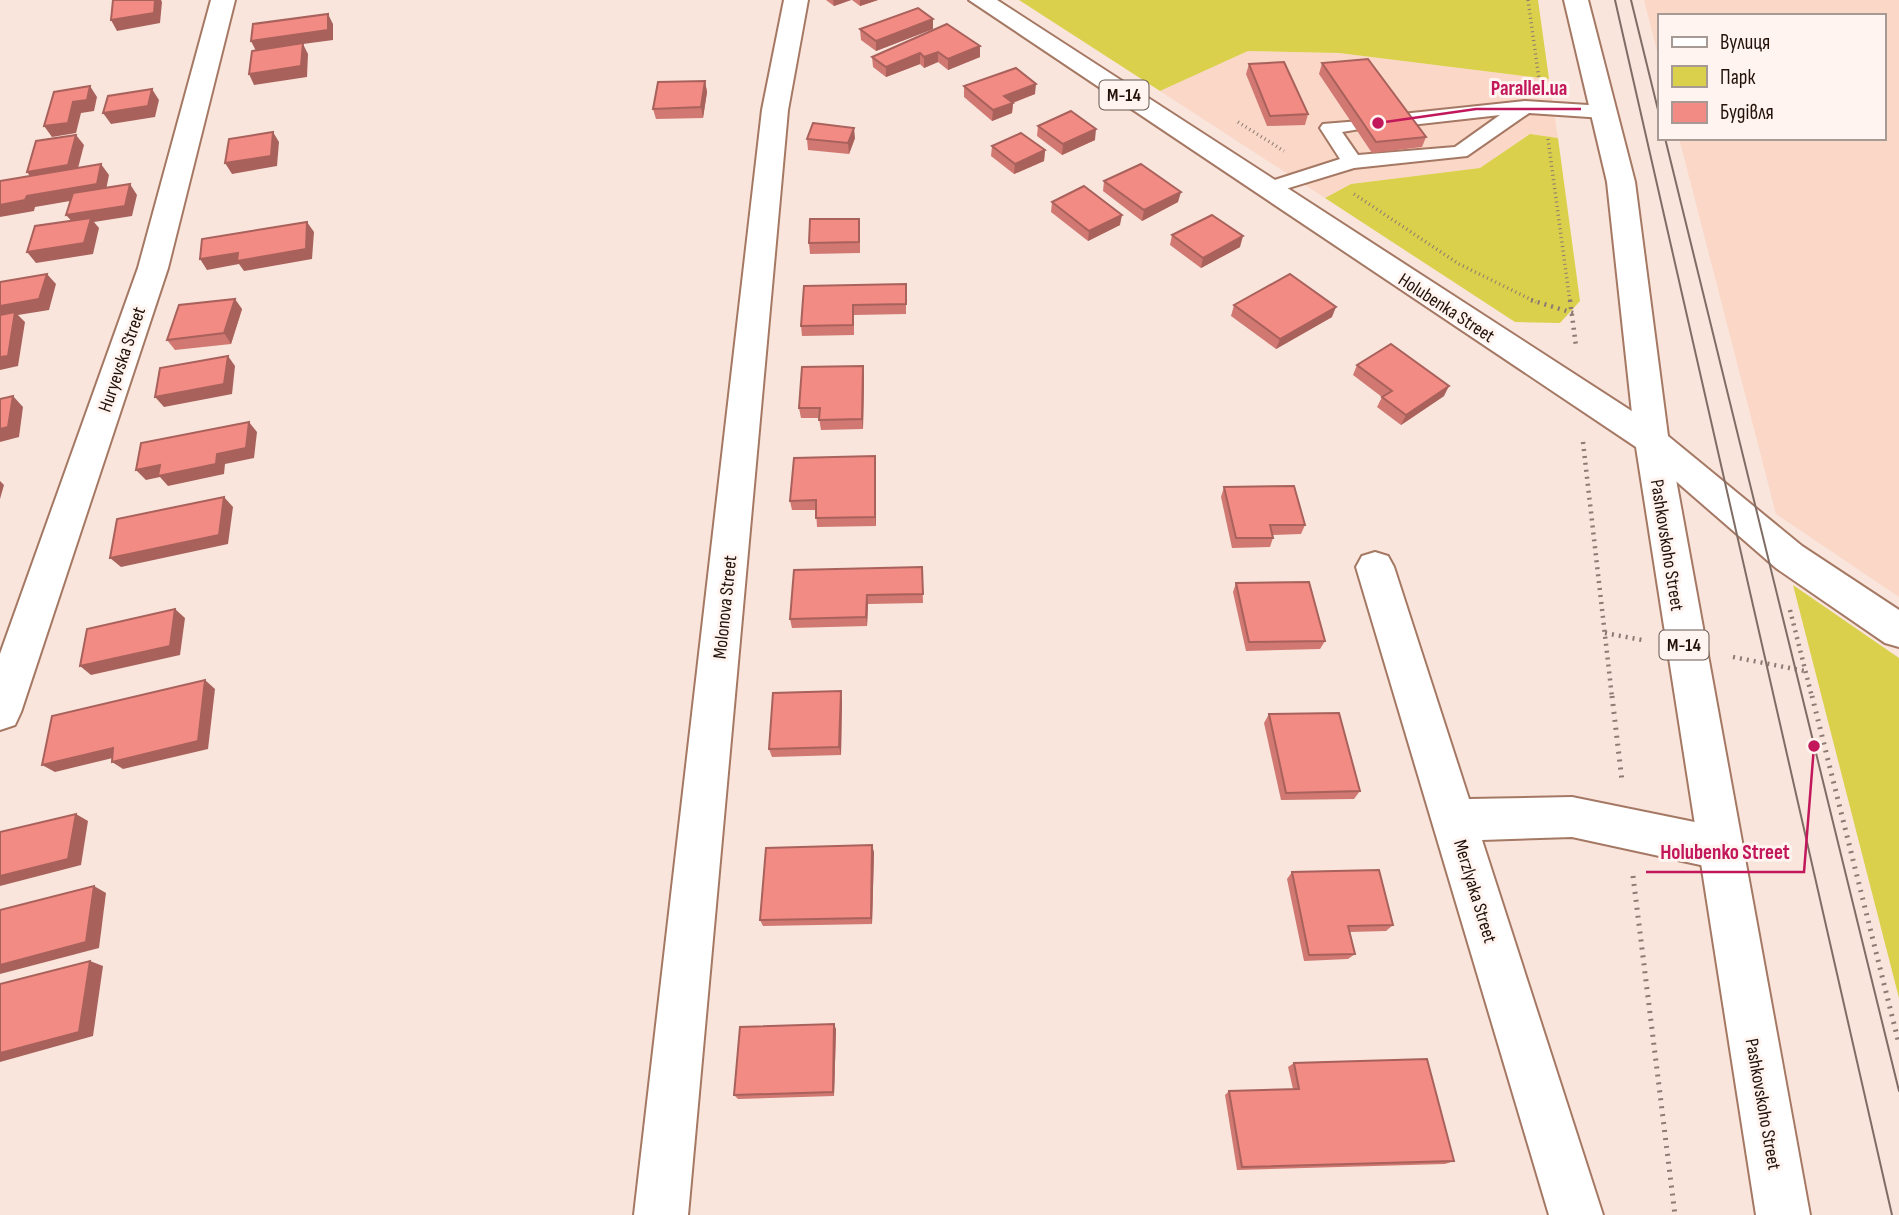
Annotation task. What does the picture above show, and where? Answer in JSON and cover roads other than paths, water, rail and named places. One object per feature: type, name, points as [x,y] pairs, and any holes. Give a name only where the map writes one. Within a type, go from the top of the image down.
[{"type":"main road","name":"Huryevska Street","points":[[0,712],[153,268],[223,0]]},
{"type":"main road","name":"Molonova Street","points":[[661,1215],[775,110],[796,0]]},
{"type":"main road","name":"Holubenka Street","points":[[981,0],[1652,441],[1788,557],[1899,631]]},
{"type":"main road","name":"Pashkovskoho Street","points":[[1576,0],[1621,181],[1631,247],[1652,441],[1783,1215]]},
{"type":"main road","name":"Merzlyaka Street","points":[[1375,568],[1576,1215]]},
{"type":"main road","points":[[1453,820],[1572,817],[1719,848]]},
{"type":"lane","points":[[1266,189],[1352,162],[1460,152],[1534,106]]},
{"type":"lane","points":[[1402,120],[1534,106],[1604,112]]},
{"type":"lane","points":[[1352,162],[1330,128],[1353,125]]},
{"type":"tram line","points":[[1615,0],[1892,1215]]},
{"type":"tram line","points":[[1631,0],[1658,110]]},
{"type":"tram line","points":[[1665,140],[1899,1091]]},
{"type":"place","name":"Parallel.ua","points":[[1378,123]]},
{"type":"place","name":"Holubenko Street","points":[[1814,746]]}]
